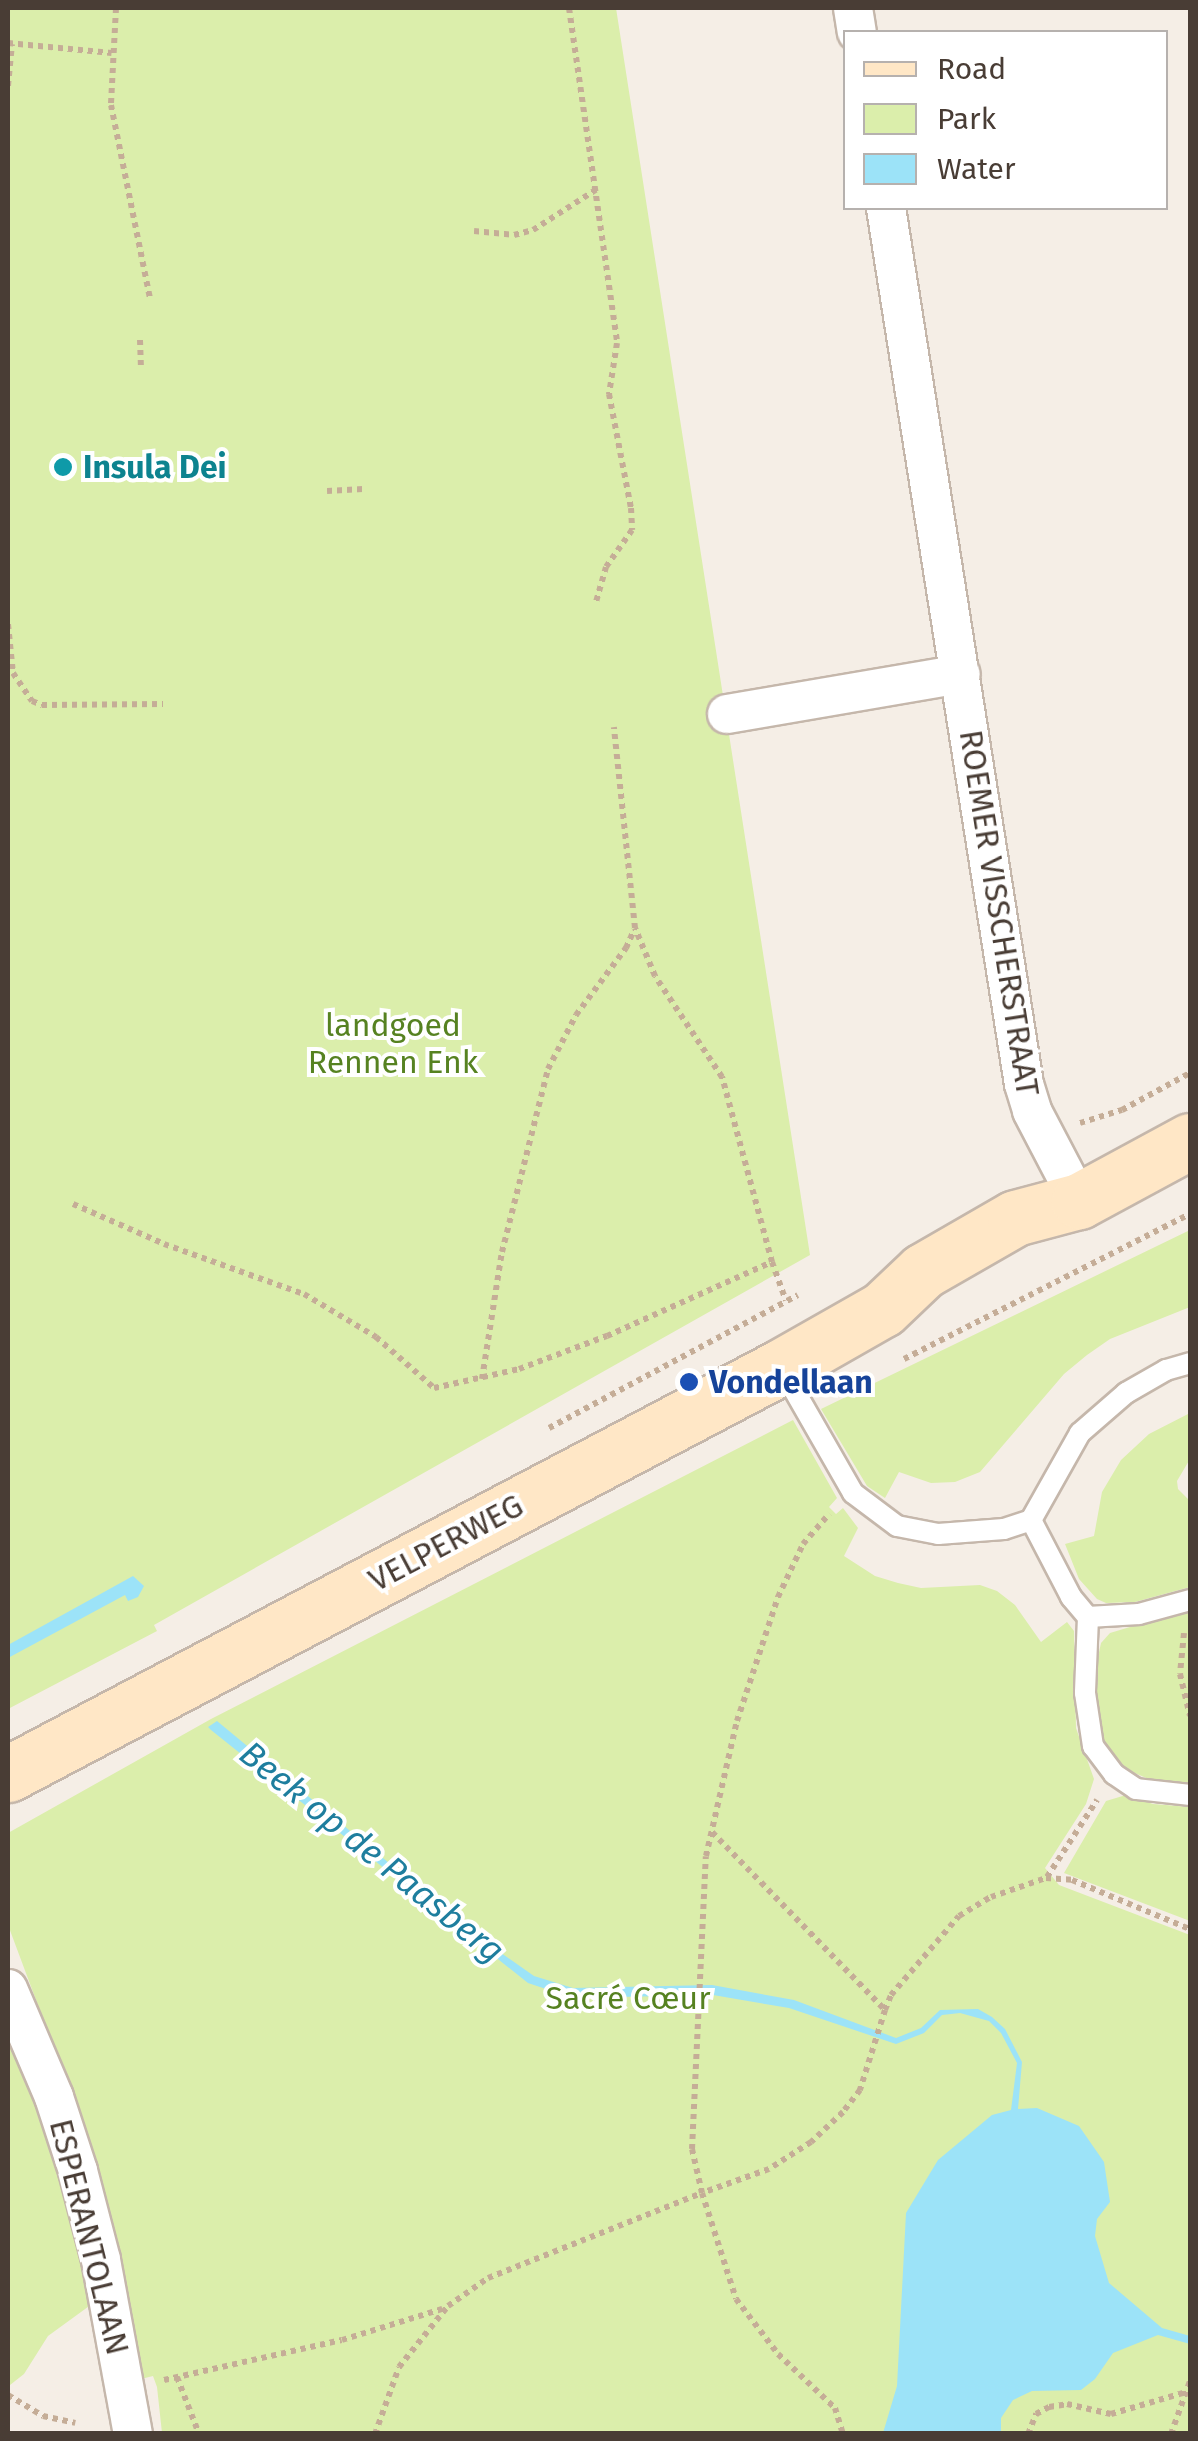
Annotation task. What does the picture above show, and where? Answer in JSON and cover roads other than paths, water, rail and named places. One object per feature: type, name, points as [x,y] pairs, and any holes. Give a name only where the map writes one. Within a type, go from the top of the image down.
[{"type":"main road","name":"VELPERWEG","points":[[8,1774],[781,1367],[882,1308],[923,1270],[1015,1218],[1079,1201],[1190,1141]]},
{"type":"street","name":"ROEMER VISSCHERSTRAAT","points":[[886,210],[1024,1084],[1032,1111],[1079,1201]]},
{"type":"street","points":[[727,714],[961,674]]},
{"type":"street","name":"ESPERANTOLAAN","points":[[8,1989],[54,2097],[78,2171],[134,2434]]},
{"type":"lane","points":[[781,1367],[853,1493],[884,1519],[916,1532],[972,1532],[1032,1520],[1080,1433],[1126,1394],[1166,1370],[1190,1363]]},
{"type":"lane","points":[[1032,1520],[1072,1597],[1088,1617],[1088,1724],[1094,1746],[1114,1774],[1153,1794],[1190,1795]]},
{"type":"lane","points":[[1088,1617],[1139,1614],[1180,1603]]},
{"type":"water","points":[[133,1576],[144,1586],[138,1597],[128,1601],[125,1595],[8,1658],[8,1645]]},
{"type":"water","name":"Beek op de Paasberg","points":[[217,1721],[481,1939],[534,1976],[573,1988],[712,1985],[794,2000],[896,2038],[921,2028],[940,2010],[978,2009],[992,2017],[1005,2029],[1022,2062],[1018,2109],[1037,2108],[1079,2126],[1104,2162],[1110,2202],[1097,2219],[1095,2236],[1109,2283],[1162,2328],[1190,2336],[1190,2344],[1158,2335],[1113,2353],[1095,2379],[1081,2390],[1032,2391],[1013,2400],[1001,2418],[1001,2433],[883,2433],[897,2386],[906,2213],[938,2160],[992,2115],[1011,2110],[1017,2063],[1001,2033],[989,2021],[960,2013],[942,2015],[924,2033],[896,2044],[789,2008],[713,1995],[573,1998],[528,1983],[208,1727]]},
{"type":"place","name":"Insula Dei","points":[[63,467]]},
{"type":"place","name":"Vondellaan","points":[[689,1382]]},
{"type":"park label","name":"landgoed Rennen Enk","points":[[393,1044]]},
{"type":"park label","name":"Sacré Cœur","points":[[628,1998]]}]
